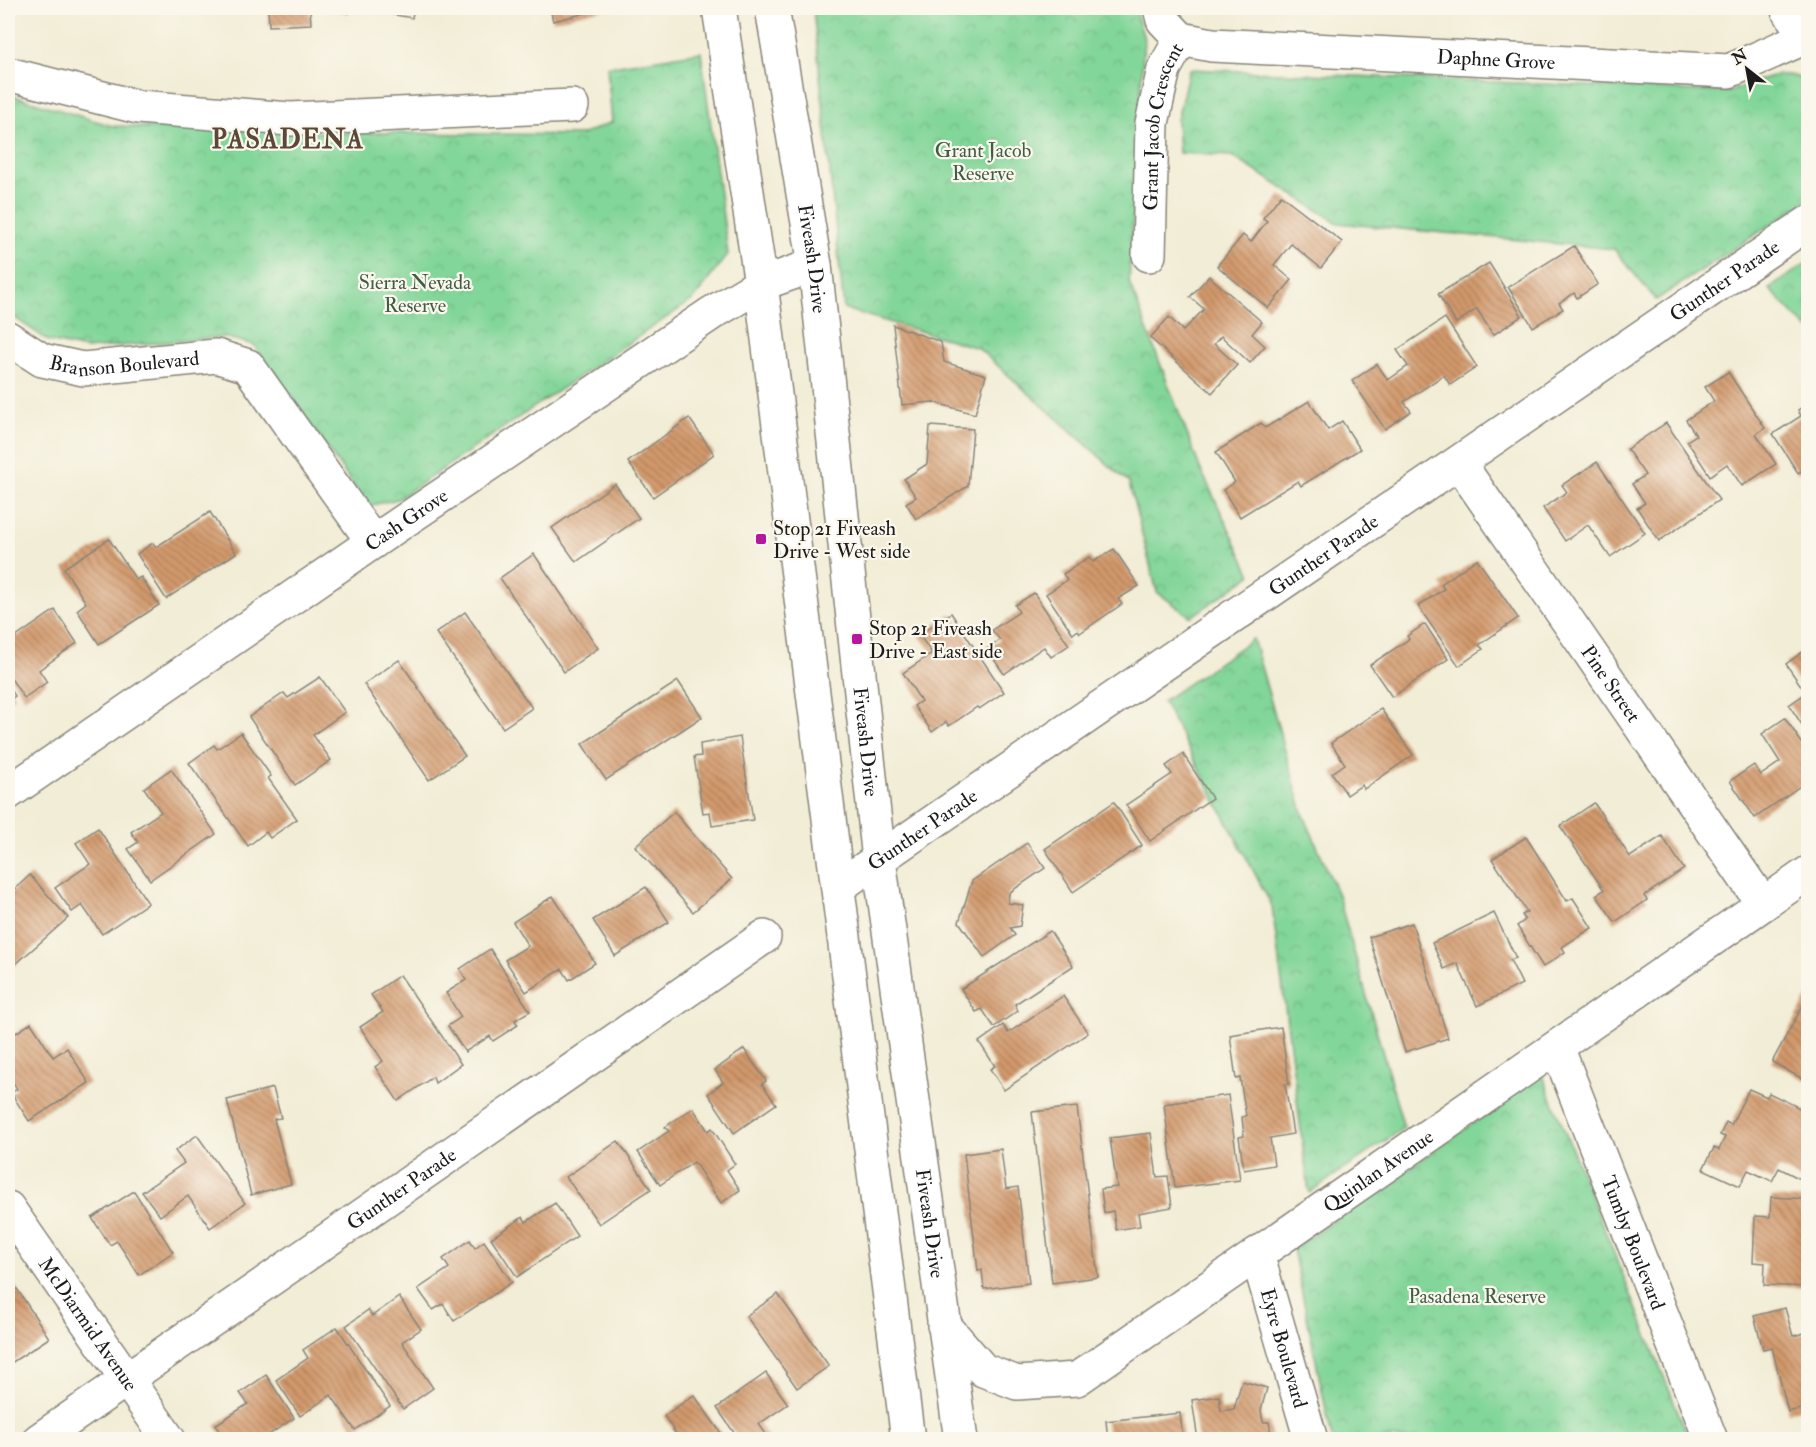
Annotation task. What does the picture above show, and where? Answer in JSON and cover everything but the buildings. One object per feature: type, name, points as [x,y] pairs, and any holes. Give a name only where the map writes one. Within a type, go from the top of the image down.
[{"type":"street","points":[[719,8],[761,284],[908,1440]]},
{"type":"street","name":"Fiveash Drive","points":[[772,8],[814,265],[879,860],[961,1440]]},
{"type":"street","name":"Grant Jacob Crescent","points":[[1149,255],[1152,123],[1164,69],[1181,39],[1164,20],[1160,8]]},
{"type":"street","points":[[1787,8],[1807,39]]},
{"type":"street","name":"Daphne Grove","points":[[1181,39],[1212,45],[1729,71],[1807,39]]},
{"type":"street","points":[[8,74],[138,107],[290,119],[572,106]]},
{"type":"street","name":"Gunther Parade","points":[[838,887],[1809,223]]},
{"type":"street","name":"Cash Grove","points":[[8,793],[373,542],[703,320],[761,284],[814,265]]},
{"type":"street","name":"Branson Boulevard","points":[[8,338],[42,360],[83,369],[216,356],[248,366],[373,542]]},
{"type":"street","name":"Pine Street","points":[[1459,463],[1763,904]]},
{"type":"street","name":"Quinlan Avenue","points":[[944,1325],[983,1370],[1017,1383],[1077,1379],[1809,873]]},
{"type":"street","name":"Gunther Parade","points":[[39,1440],[764,937]]},
{"type":"street","name":"Tumby Boulevard","points":[[1557,1047],[1711,1440]]},
{"type":"street","name":"McDiarmid Avenue","points":[[8,1208],[169,1440]]},
{"type":"street","name":"Eyre Boulevard","points":[[1257,1254],[1311,1440]]},
{"type":"green space","name":"Grant Jacob Reserve","points":[[813,8],[1135,8],[1144,39],[1129,282],[1200,468],[1251,575],[1191,617],[1157,592],[1129,483],[978,348],[844,309]]},
{"type":"green space","name":"Sierra Nevada Reserve","points":[[701,52],[728,254],[694,299],[398,499],[368,506],[254,345],[224,337],[86,349],[49,341],[8,313],[8,94],[112,126],[309,132],[581,135],[612,122],[607,67]]},
{"type":"green space","points":[[1189,69],[1728,92],[1758,80],[1789,75],[1808,83],[1808,200],[1656,300],[1614,249],[1338,223],[1232,156],[1179,153],[1177,120]]},
{"type":"green space","points":[[1808,262],[1808,329],[1769,289]]},
{"type":"green space","points":[[1253,639],[1303,813],[1338,895],[1404,1128],[1309,1193],[1272,906],[1163,701]]},
{"type":"green space","name":"Pasadena Reserve","points":[[1542,1075],[1689,1439],[1332,1439],[1293,1249]]},
{"type":"place","name":"Stop 21 Fiveash Drive - West side","points":[[761,539]]},
{"type":"place","name":"Stop 21 Fiveash Drive - East side","points":[[857,639]]},
{"type":"district","name":"PASADENA","points":[[288,140]]}]
